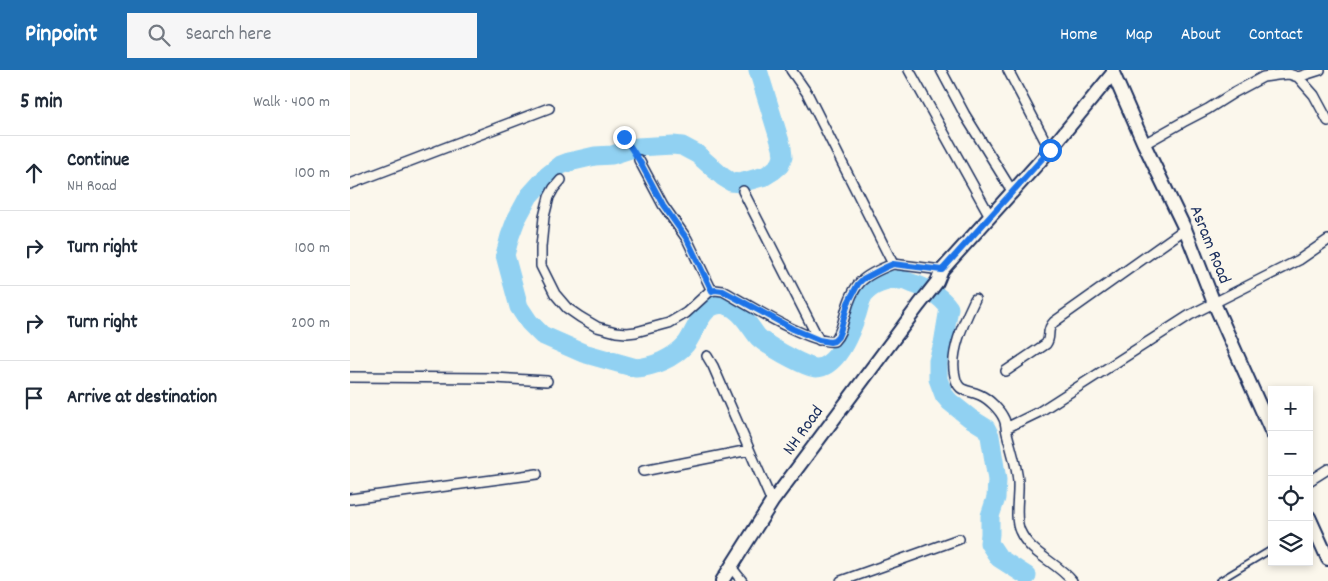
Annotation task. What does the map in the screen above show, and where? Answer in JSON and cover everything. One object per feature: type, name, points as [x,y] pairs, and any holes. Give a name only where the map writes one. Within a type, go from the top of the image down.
[{"type":"main road","points":[[942,270],[1050,150],[1112,71]]},
{"type":"main road","name":"Asram Road","points":[[1112,71],[1144,144],[1185,229],[1214,303],[1272,431]]},
{"type":"main road","name":"NH Road","points":[[722,581],[772,502],[937,282],[942,270]]},
{"type":"main road","points":[[1313,528],[1328,557]]},
{"type":"street","points":[[791,70],[807,93],[893,264]]},
{"type":"street","points":[[909,70],[990,216]]},
{"type":"street","points":[[941,70],[965,115],[1012,191]]},
{"type":"street","points":[[1008,70],[1050,150]]},
{"type":"street","points":[[1298,77],[1320,70]]},
{"type":"street","points":[[1144,144],[1262,78],[1283,74],[1298,77],[1314,95],[1328,120]]},
{"type":"street","points":[[350,184],[549,108]]},
{"type":"street","points":[[639,160],[663,205],[687,239],[712,291]]},
{"type":"street","points":[[561,180],[548,197],[544,217],[541,266],[555,294],[567,308],[597,328],[621,332],[636,332],[669,323],[715,290],[723,291],[793,329],[819,340],[830,342],[834,341],[840,332],[848,303],[858,284],[863,279],[893,264],[942,270]]},
{"type":"street","points":[[743,192],[819,340]]},
{"type":"street","points":[[1006,371],[1046,344],[1049,328],[1054,322],[1185,229]]},
{"type":"street","points":[[1006,428],[1038,412],[1190,315],[1299,260],[1328,240]]},
{"type":"street","points":[[975,299],[960,334],[953,363],[954,376],[960,388],[986,398],[1004,418],[1018,482],[1017,524],[1028,545],[1072,581]]},
{"type":"street","points":[[707,356],[772,502]]},
{"type":"street","points":[[350,377],[494,378],[547,381]]},
{"type":"street","points":[[643,471],[749,450]]},
{"type":"street","points":[[1313,478],[1328,469]]},
{"type":"street","points":[[350,499],[537,474]]},
{"type":"street","points":[[841,581],[959,539]]},
{"type":"street","points":[[731,568],[742,581]]},
{"type":"lane","points":[[1219,581],[1268,551]]},
{"type":"path","points":[[623,132],[624,137],[639,160]]},
{"type":"waterway","points":[[758,70],[782,148],[783,157],[780,165],[765,176],[740,183],[731,182],[697,154],[682,146],[673,145],[637,147],[612,155],[595,156],[561,165],[547,176],[529,196],[510,236],[505,255],[519,307],[529,322],[542,335],[583,353],[636,368],[656,364],[676,354],[686,344],[706,311],[711,307],[726,305],[736,310],[758,337],[768,345],[799,362],[818,368],[828,363],[839,352],[852,328],[862,298],[870,289],[885,282],[900,280],[927,290],[942,300],[949,308],[938,361],[938,379],[944,395],[970,418],[986,428],[990,436],[997,480],[996,498],[990,516],[989,543],[999,558],[1027,576]]},
{"type":"route","points":[[624,137],[639,160],[663,205],[687,239],[712,291],[723,291],[793,329],[819,340],[830,342],[838,337],[848,303],[858,284],[863,279],[893,264],[942,270],[1050,150]]}]
